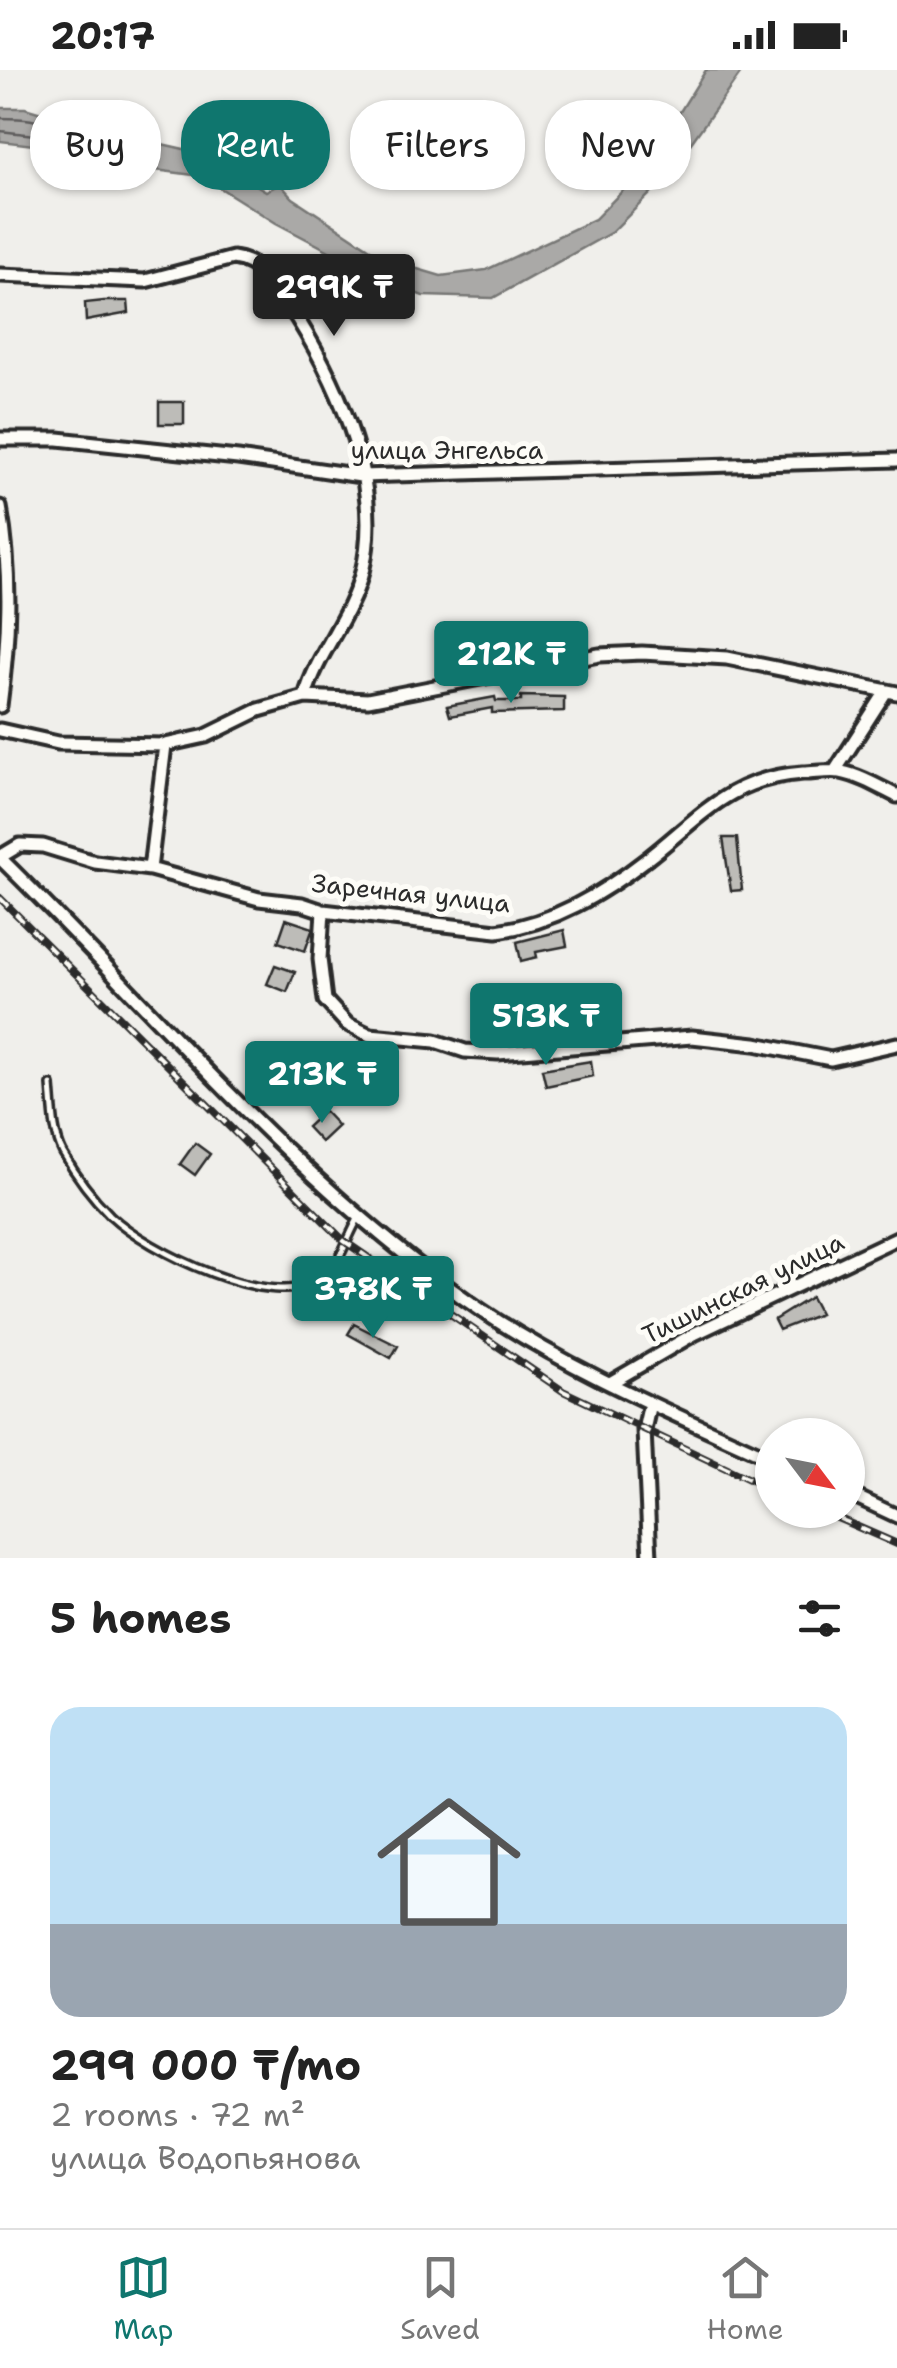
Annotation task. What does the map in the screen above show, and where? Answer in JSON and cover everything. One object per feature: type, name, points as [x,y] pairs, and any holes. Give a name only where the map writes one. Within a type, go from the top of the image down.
[{"type":"street","points":[[0,275],[145,280],[233,258],[246,260],[266,274],[314,344],[343,404],[366,508],[362,572],[311,677],[306,697]]},
{"type":"street","name":"улица Энгельса","points":[[0,439],[58,439],[361,476],[897,460]]},
{"type":"street","points":[[0,507],[8,553],[9,616],[0,706]]},
{"type":"street","points":[[0,730],[58,743],[165,745],[206,736],[259,710],[306,697],[383,698],[599,655],[642,653],[728,658],[891,693],[835,771]]},
{"type":"street","points":[[150,869],[165,745]]},
{"type":"street","name":"Заречная улица","points":[[0,858],[20,846],[43,846],[96,862],[150,869],[323,912],[497,931],[522,928],[570,910],[599,893],[646,860],[709,806],[743,785],[772,776],[835,771],[897,796]]},
{"type":"street","points":[[0,858],[263,1126],[360,1216],[482,1310],[650,1404],[755,1451]]},
{"type":"street","points":[[323,912],[320,959],[325,1000],[348,1024],[370,1034],[434,1041],[465,1051],[498,1052],[692,1037],[831,1059],[897,1044]]},
{"type":"street","name":"Тишинская улица","points":[[610,1382],[694,1334],[897,1238]]},
{"type":"street","points":[[650,1404],[644,1430],[650,1558]]},
{"type":"street","points":[[865,1501],[897,1516]]},
{"type":"lane","points":[[52,1085],[62,1151],[82,1181],[110,1214],[144,1241],[176,1259],[259,1287],[303,1285],[321,1280],[332,1268],[360,1216]]},
{"type":"water","points":[[706,70],[743,70],[691,143],[691,100],[687,100]]},
{"type":"water","points":[[0,108],[30,110],[30,145],[0,141]]},
{"type":"water","points":[[161,144],[181,148],[181,173],[161,171]]},
{"type":"water","points":[[223,190],[286,190],[387,260],[441,276],[486,270],[595,219],[623,190],[654,190],[612,232],[493,298],[423,296],[394,285],[276,223]]},
{"type":"building","points":[[128,301],[129,313],[86,321],[85,303]]},
{"type":"building","points":[[159,402],[184,402],[184,424],[159,424]]},
{"type":"building","points":[[521,696],[564,697],[564,711],[492,713],[492,708],[450,716],[447,706],[495,697],[496,701],[521,701]]},
{"type":"building","points":[[723,838],[737,838],[742,890],[731,891]]},
{"type":"building","points":[[286,919],[313,928],[305,951],[278,942]]},
{"type":"building","points":[[564,930],[567,946],[536,952],[537,957],[521,961],[517,942]]},
{"type":"building","points":[[275,965],[295,972],[287,992],[267,984]]},
{"type":"building","points":[[591,1061],[593,1076],[546,1086],[542,1069]]},
{"type":"building","points":[[324,1111],[338,1126],[321,1142],[307,1127]]},
{"type":"building","points":[[195,1143],[210,1154],[195,1175],[180,1164]]},
{"type":"building","points":[[811,1297],[820,1314],[779,1330],[774,1320]]},
{"type":"building","points":[[354,1324],[398,1346],[391,1358],[348,1334]]},
{"type":"railway","points":[[0,898],[344,1241],[563,1391],[755,1482]]},
{"type":"railway","points":[[860,1528],[897,1544]]}]
